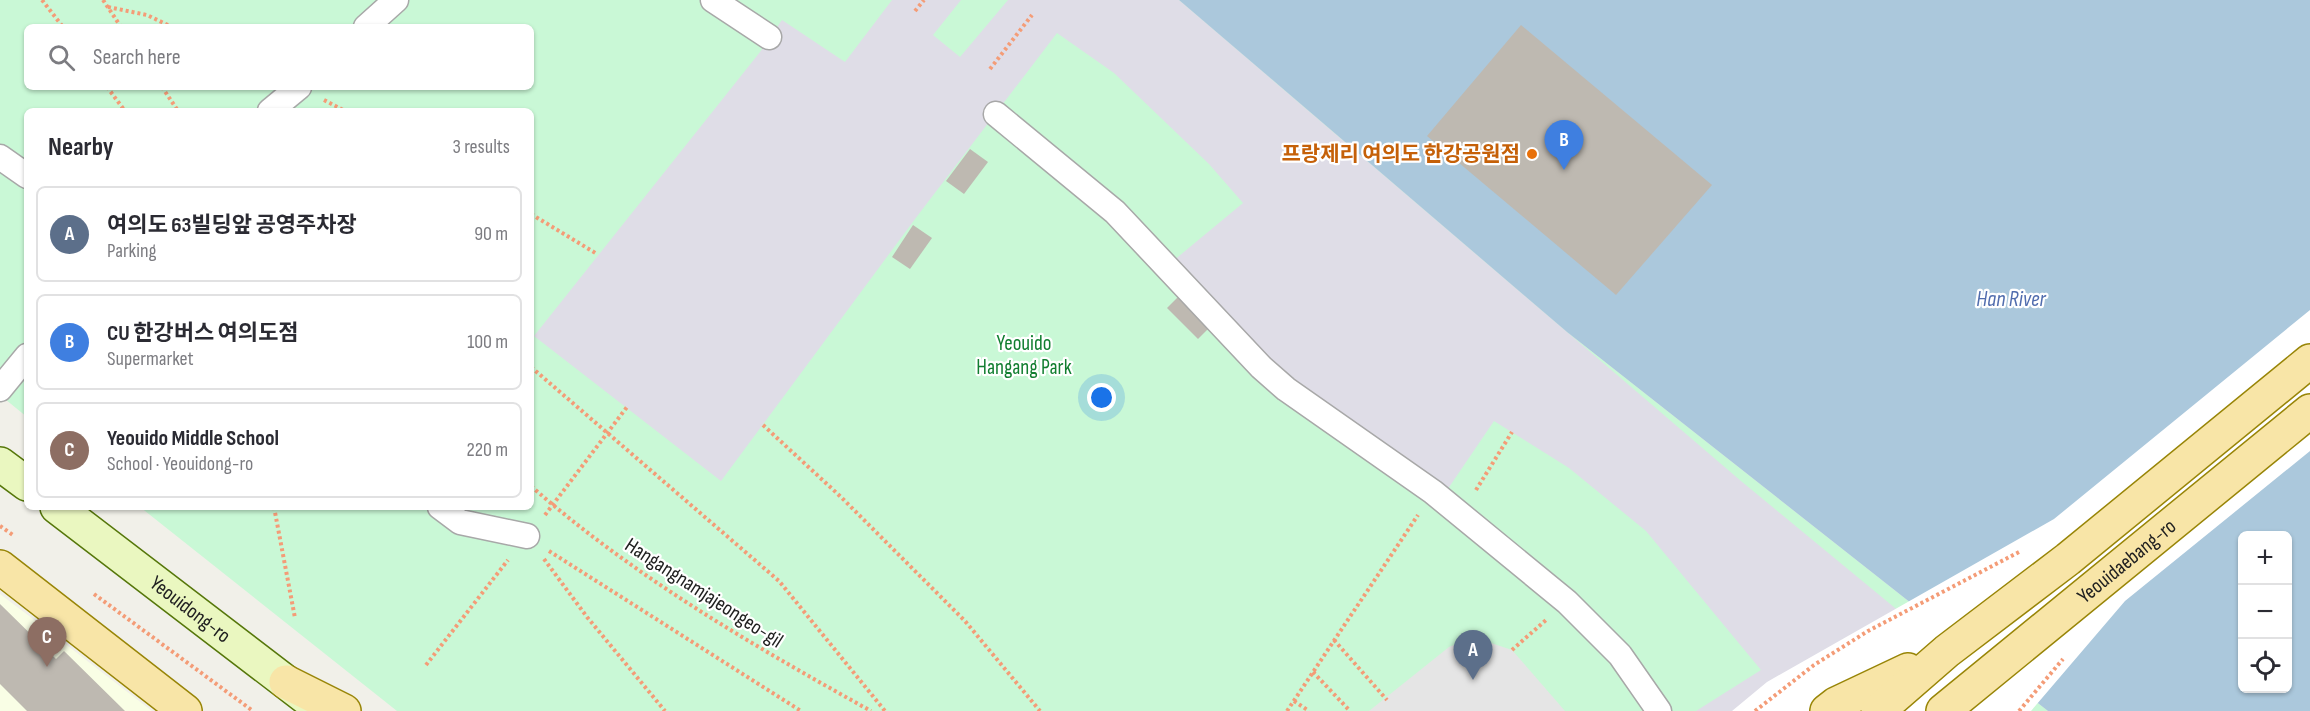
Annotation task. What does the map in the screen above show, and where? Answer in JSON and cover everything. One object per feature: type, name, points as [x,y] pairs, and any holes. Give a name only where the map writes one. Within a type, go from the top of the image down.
[{"type":"main road","points":[[1878,711],[1947,651],[2068,559],[2310,361]]},
{"type":"main road","name":"Yeouidaebang-ro","points":[[1944,710],[2310,411]]},
{"type":"main road","points":[[0,464],[24,482]]},
{"type":"main road","name":"Yeouidong-ro","points":[[61,510],[323,711]]},
{"type":"main road","points":[[0,567],[185,711]]},
{"type":"main road","points":[[1827,711],[1836,704],[1947,651]]},
{"type":"main road","points":[[286,682],[344,711]]},
{"type":"street","points":[[369,24],[396,0]]},
{"type":"street","points":[[713,0],[770,37]]},
{"type":"street","points":[[274,108],[295,90]]},
{"type":"street","points":[[996,114],[1115,212],[1262,367],[1286,389],[1433,492],[1567,602],[1620,655],[1659,711]]},
{"type":"street","points":[[0,157],[24,174]]},
{"type":"street","points":[[0,389],[24,360]]},
{"type":"street","points":[[444,510],[460,522],[527,536]]},
{"type":"path","points":[[42,0],[61,24]]},
{"type":"path","points":[[104,0],[120,24]]},
{"type":"path","points":[[915,11],[924,0]]},
{"type":"path","points":[[108,7],[147,15],[166,24]]},
{"type":"path","points":[[990,69],[1032,15]]},
{"type":"path","points":[[109,90],[123,108]]},
{"type":"path","points":[[164,90],[176,108]]},
{"type":"path","points":[[534,216],[597,254]]},
{"type":"path","points":[[534,369],[779,581],[885,711]]},
{"type":"path","points":[[426,665],[527,536],[554,506],[627,407]]},
{"type":"path","points":[[763,424],[842,497],[964,621],[1040,711]]},
{"type":"path","points":[[1461,515],[1512,432]]},
{"type":"path","name":"Hangangnamjajeongeo-gil","points":[[534,489],[614,553],[700,611],[871,711]]},
{"type":"path","points":[[1287,711],[1433,492]]},
{"type":"path","points":[[275,510],[295,618]]},
{"type":"path","points":[[0,526],[19,539]]},
{"type":"path","points":[[527,536],[587,617],[665,711]]},
{"type":"path","points":[[527,536],[801,711]]},
{"type":"path","points":[[1755,711],[1814,665],[1868,632],[2026,548]]},
{"type":"path","points":[[84,587],[253,711]]},
{"type":"path","points":[[1512,650],[1567,602]]},
{"type":"path","points":[[1334,640],[1387,700]]},
{"type":"path","points":[[1313,672],[1350,711]]},
{"type":"path","points":[[1294,701],[1309,711]]},
{"type":"shaded area","points":[[892,0],[961,0],[933,35],[960,57],[1008,0],[1179,0],[1741,481],[2020,711],[1696,711],[1761,670],[1646,531],[1569,468],[1494,421],[1441,499],[1286,389],[1167,266],[1243,203],[1209,164],[1114,73],[1057,33],[915,219],[721,481],[534,336],[760,52],[782,20],[845,62]]},
{"type":"shaded area","points":[[0,594],[37,622],[152,711],[0,711]]},
{"type":"shaded area","points":[[1473,637],[1512,650],[1565,711],[1369,711],[1449,647]]},
{"type":"green space","name":"Yeouido Hangang Park","points":[[0,0],[1179,0],[1567,332],[2048,711],[397,711],[144,510],[534,510],[534,108],[24,108],[24,415],[0,395]]},
{"type":"water","name":"Han River","points":[[1179,0],[2310,0],[2310,711],[2048,711],[1567,332]]},
{"type":"pier","points":[[2310,310],[2310,451],[2125,601],[2031,711],[1732,711],[1767,682],[2054,519]]},
{"type":"building","points":[[1521,25],[1712,185],[1616,295],[1427,136]]},
{"type":"building","points":[[970,149],[988,162],[964,194],[946,181]]},
{"type":"building","points":[[913,225],[932,238],[910,269],[892,257]]},
{"type":"building","points":[[1182,293],[1213,324],[1198,339],[1167,308]]},
{"type":"building","points":[[0,604],[56,659],[64,651],[125,711],[27,711],[0,684]]},
{"type":"place","name":"프랑제리 여의도 한강공원점","points":[[1532,154]]},
{"type":"place","name":"CU 한강버스 여의도점","points":[[1564,170]]},
{"type":"place","name":"Yeouido Middle School","points":[[47,667]]},
{"type":"place","name":"여의도 63빌딩앞 공영주차장","points":[[1473,680]]}]
